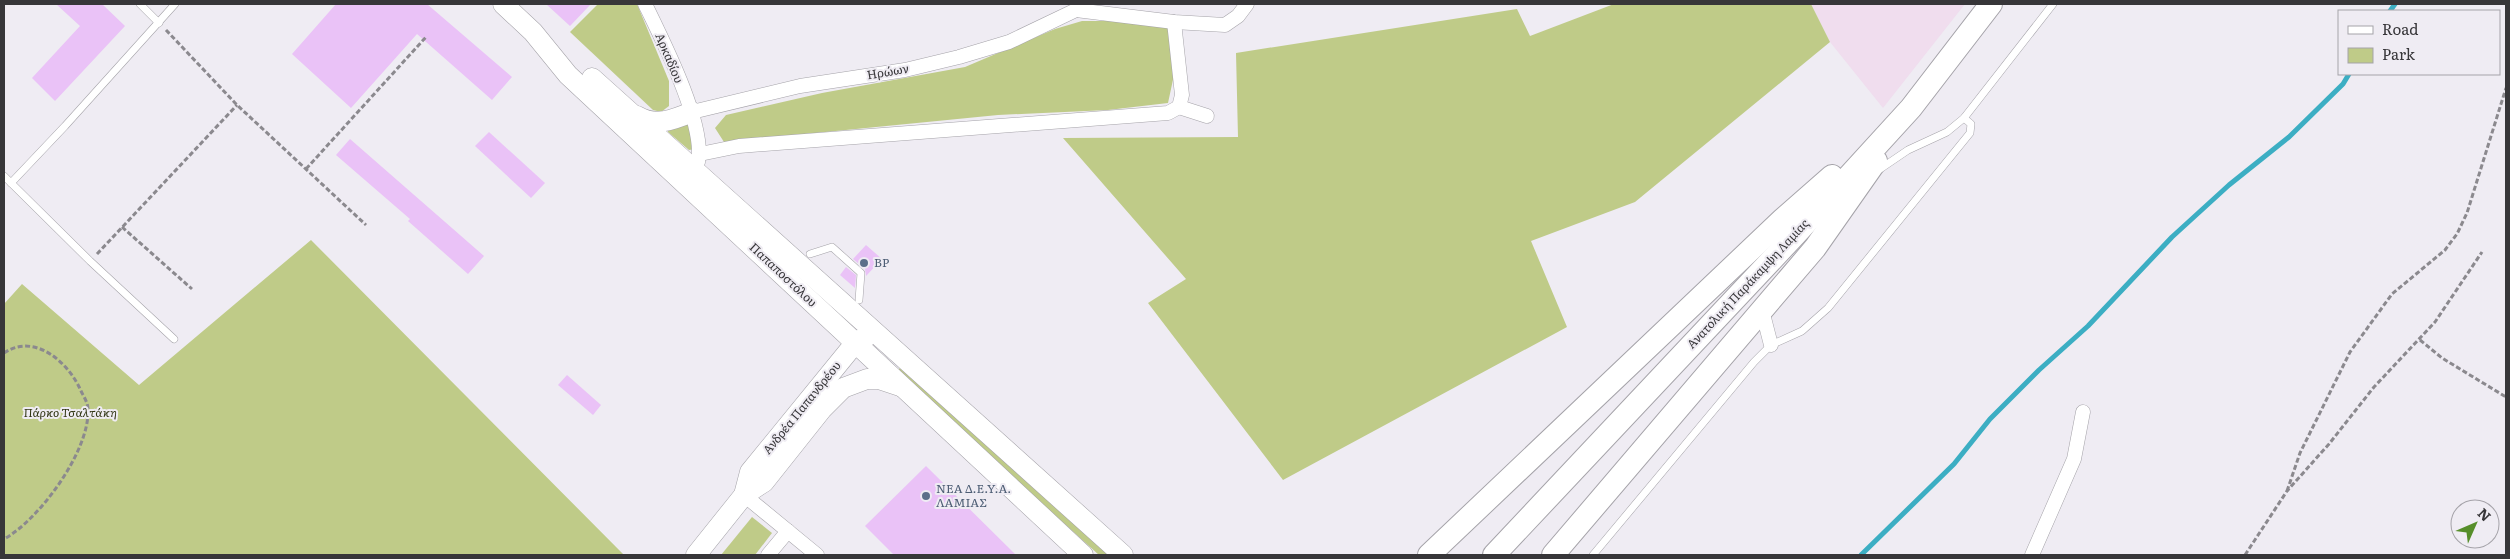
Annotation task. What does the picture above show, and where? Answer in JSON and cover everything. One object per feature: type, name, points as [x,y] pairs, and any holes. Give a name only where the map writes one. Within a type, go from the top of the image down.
[{"type":"main road","name":"Παπαποστόλου","points":[[503,4],[533,32],[578,65],[1123,555]]},
{"type":"main road","name":"Ανατολική Παράκαμψη Λαμίας","points":[[1494,555],[1795,235],[1911,108],[1991,4]]},
{"type":"main road","name":"Παπαποστόλου","points":[[533,32],[568,75],[693,168],[856,342],[1084,555]]},
{"type":"main road","points":[[1553,555],[1815,248],[1859,188],[1911,108]]},
{"type":"main road","points":[[1429,555],[1783,219],[1911,108]]},
{"type":"main road","points":[[629,111],[655,122],[670,121],[692,112]]},
{"type":"main road","name":"Ανδρέα Παπανδρέου","points":[[744,495],[750,472],[856,342],[875,334]]},
{"type":"main road","name":"Ανδρέα Παπανδρέου","points":[[696,555],[744,495],[764,482],[822,409],[843,388],[867,379],[879,379],[904,388]]},
{"type":"street","name":"Αρκαδίου","points":[[645,4],[692,112],[699,136],[693,168]]},
{"type":"street","points":[[1075,7],[1174,22],[1225,25],[1238,16],[1247,4]]},
{"type":"street","name":"Ηρώων","points":[[692,112],[800,86],[906,70],[959,57],[1008,42],[1075,7]]},
{"type":"street","points":[[1174,22],[1182,95],[1179,107]]},
{"type":"street","points":[[693,168],[749,146],[1121,118],[1168,113],[1179,107],[1207,116]]},
{"type":"street","points":[[1762,310],[1772,345]]},
{"type":"street","points":[[2032,555],[2072,467],[2083,412]]},
{"type":"street","points":[[744,495],[817,555]]},
{"type":"street","points":[[768,555],[788,531]]},
{"type":"lane","points":[[140,4],[159,23]]},
{"type":"lane","points":[[11,182],[65,126],[175,4]]},
{"type":"lane","points":[[1859,188],[1886,164],[1908,150],[1947,132],[1964,118],[2052,4]]},
{"type":"lane","points":[[1593,555],[1754,362],[1772,345],[1802,331],[1828,308],[1970,132],[1971,124],[1964,118]]},
{"type":"lane","points":[[4,176],[90,261],[174,339]]},
{"type":"lane","points":[[810,254],[832,246],[861,273],[859,300]]},
{"type":"path","points":[[159,23],[237,105],[366,225]]},
{"type":"path","points":[[306,169],[426,37]]},
{"type":"path","points":[[2287,491],[2300,453],[2355,344],[2392,294],[2444,250],[2457,234],[2467,213],[2506,88]]},
{"type":"path","points":[[90,261],[237,105]]},
{"type":"path","points":[[122,226],[192,289]]},
{"type":"path","points":[[2245,555],[2287,491],[2329,444],[2374,387],[2420,340],[2482,252]]},
{"type":"path","points":[[2420,340],[2442,358],[2506,397]]},
{"type":"path","points":[[4,353],[19,346],[29,347],[56,357],[72,375],[88,407],[88,426],[69,468],[32,516],[16,532],[4,539]]},
{"type":"shaded area","points":[[1811,4],[1965,4],[1883,108],[1830,42]]},
{"type":"green space","points":[[598,4],[637,4],[669,81],[669,106],[661,112],[653,110],[570,32]]},
{"type":"green space","points":[[1614,4],[1811,4],[1830,42],[1635,202],[1531,241],[1567,327],[1283,480],[1148,303],[1186,279],[1063,138],[1238,137],[1236,53],[1517,9],[1530,36]]},
{"type":"green space","points":[[1082,21],[1118,21],[1168,28],[1174,75],[1168,103],[1108,110],[998,115],[724,142],[715,128],[726,115],[822,93],[965,67],[1055,29]]},
{"type":"green space","points":[[691,121],[695,149],[689,150],[668,132],[668,126]]},
{"type":"green space","name":"Πάρκο Τσαλτάκη","points":[[311,240],[624,555],[4,555],[4,304],[22,284],[139,385]]},
{"type":"green space","points":[[901,367],[1115,555],[1099,555],[896,372]]},
{"type":"green space","points":[[752,517],[772,533],[755,555],[721,555]]},
{"type":"building","points":[[56,4],[102,4],[125,26],[55,101],[32,78],[80,26]]},
{"type":"building","points":[[336,4],[427,4],[512,77],[492,100],[417,34],[351,108],[292,54]]},
{"type":"building","points":[[546,4],[591,4],[570,26]]},
{"type":"building","points":[[489,132],[545,183],[531,198],[475,146]]},
{"type":"building","points":[[350,139],[484,256],[468,274],[408,221],[410,219],[336,155]]},
{"type":"building","points":[[866,245],[882,259],[866,276],[865,269],[853,259]]},
{"type":"building","points":[[846,267],[856,275],[855,288],[840,275]]},
{"type":"building","points":[[567,375],[601,405],[593,415],[558,385]]},
{"type":"building","name":"ΝΕΑ Δ.Ε.Υ.Α. ΛΑΜΙΑΣ","points":[[926,466],[1016,555],[894,555],[865,526]]},
{"type":"waterway","points":[[2391,10],[2395,4]]},
{"type":"waterway","points":[[1861,555],[1954,464],[1990,419],[2039,370],[2088,326],[2172,237],[2229,185],[2289,137],[2343,84],[2348,75]]},
{"type":"place","name":"BP","points":[[864,263]]},
{"type":"place","name":"ΝΕΑ Δ.Ε.Υ.Α. ΛΑΜΙΑΣ","points":[[926,496]]}]
